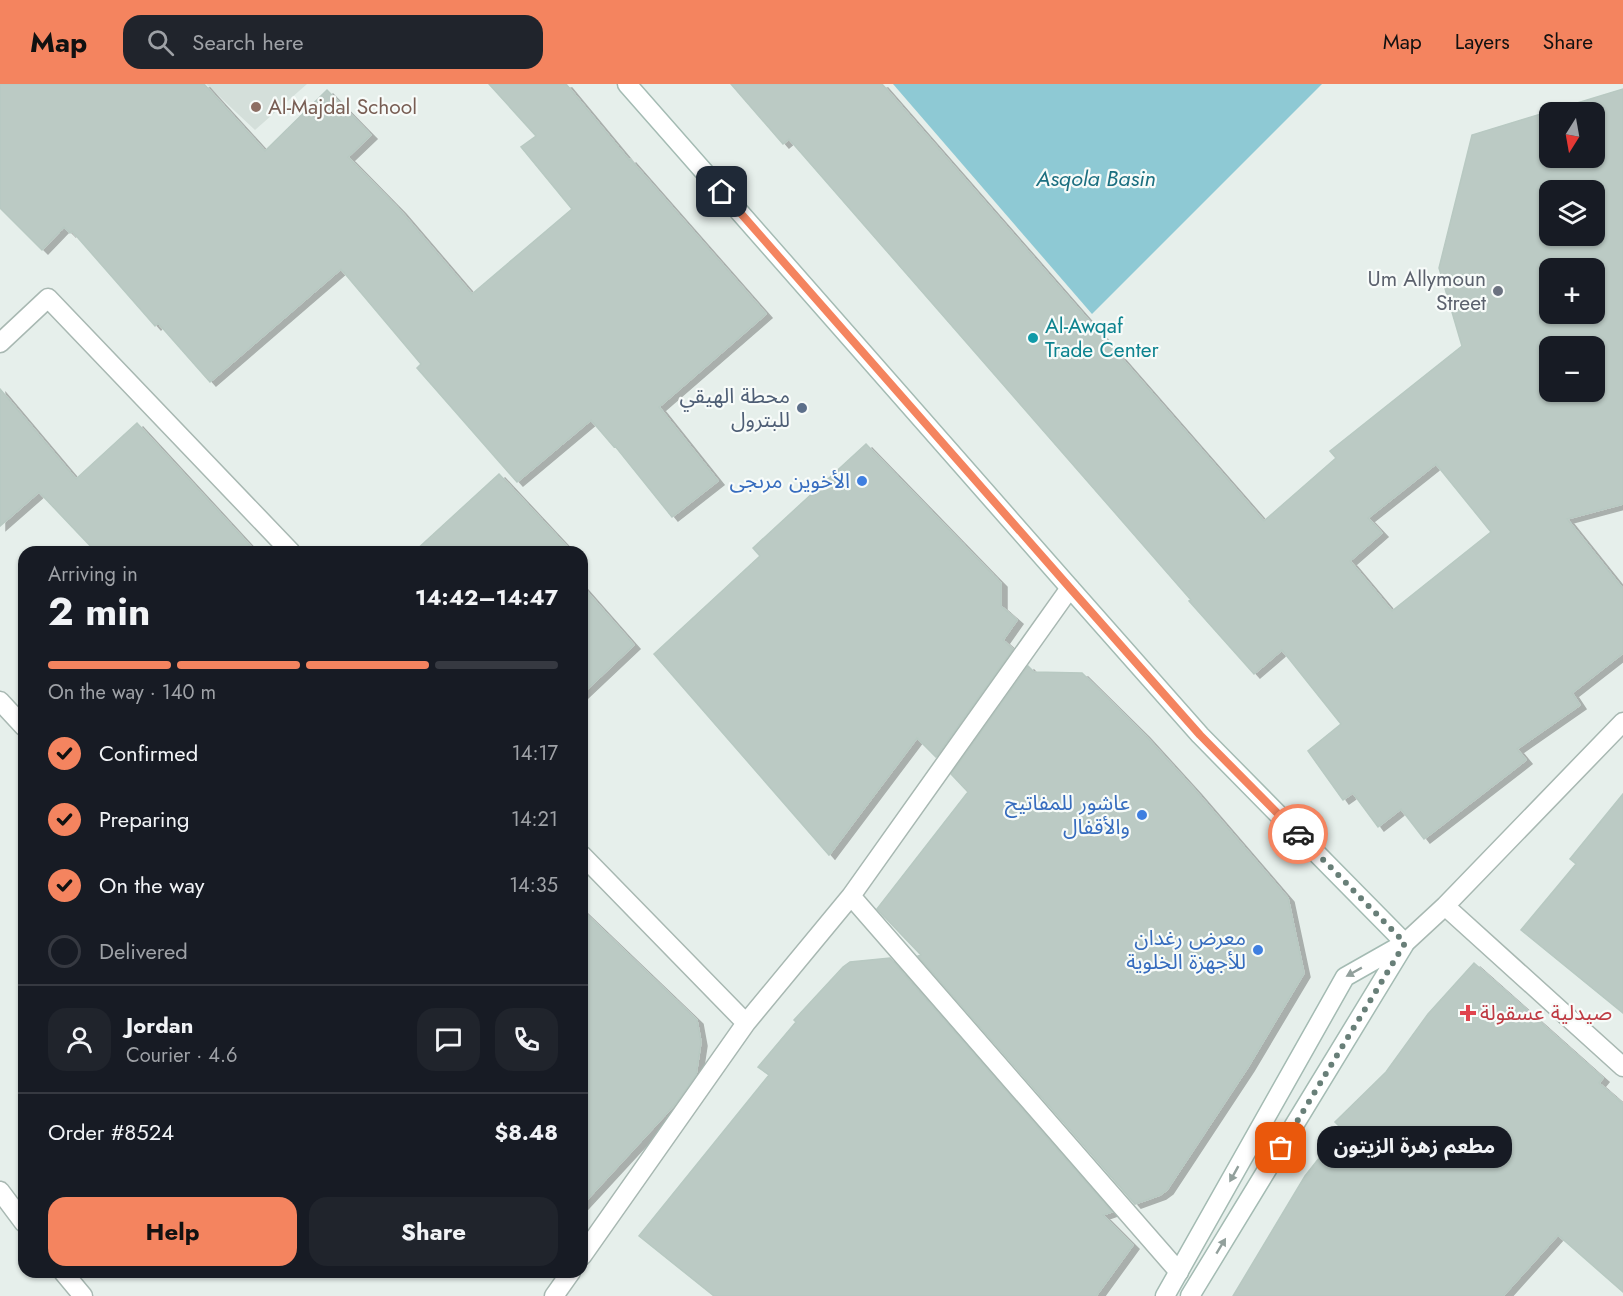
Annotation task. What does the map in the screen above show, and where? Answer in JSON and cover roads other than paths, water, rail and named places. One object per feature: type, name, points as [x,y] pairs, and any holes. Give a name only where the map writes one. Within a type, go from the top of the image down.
[{"type":"street","points":[[627,84],[1200,735],[1405,943]]},
{"type":"street","points":[[0,343],[48,298],[285,546]]},
{"type":"street","points":[[588,1247],[746,1023],[851,896],[1070,588]]},
{"type":"street","points":[[0,701],[18,720]]},
{"type":"street","points":[[1165,1296],[1345,977],[1405,943],[1445,906],[1623,722]]},
{"type":"street","points":[[588,861],[746,1023]]},
{"type":"street","points":[[851,896],[1179,1272]]},
{"type":"street","points":[[1445,906],[1623,1067]]},
{"type":"street","points":[[1190,1296],[1405,943]]},
{"type":"street","points":[[0,1191],[18,1211]]},
{"type":"street","points":[[68,1278],[83,1296]]},
{"type":"street","points":[[554,1296],[567,1278]]},
{"type":"water","name":"Asqola Basin","points":[[893,84],[1322,84],[1092,314]]},
{"type":"place","name":"Al-Majdal School","points":[[256,107]]},
{"type":"place","name":"Um Allymoun Street","points":[[1498,291]]},
{"type":"place","name":"Al-Awqaf Trade Center","points":[[1033,338]]},
{"type":"place","name":"محطة الهيقي للبترول","points":[[802,408]]},
{"type":"place","name":"الأخوين مرىجى","points":[[862,481]]},
{"type":"place","name":"عاشور للمفاتيح والأقفال","points":[[1142,815]]},
{"type":"place","name":"معرض رغدان للأجهزة الخلوية","points":[[1258,950]]},
{"type":"place","name":"صيدلية عسقولة","points":[[1468,1013]]},
{"type":"place","name":"مطعم زهرة الزيتون","points":[[1281,1148]]}]
